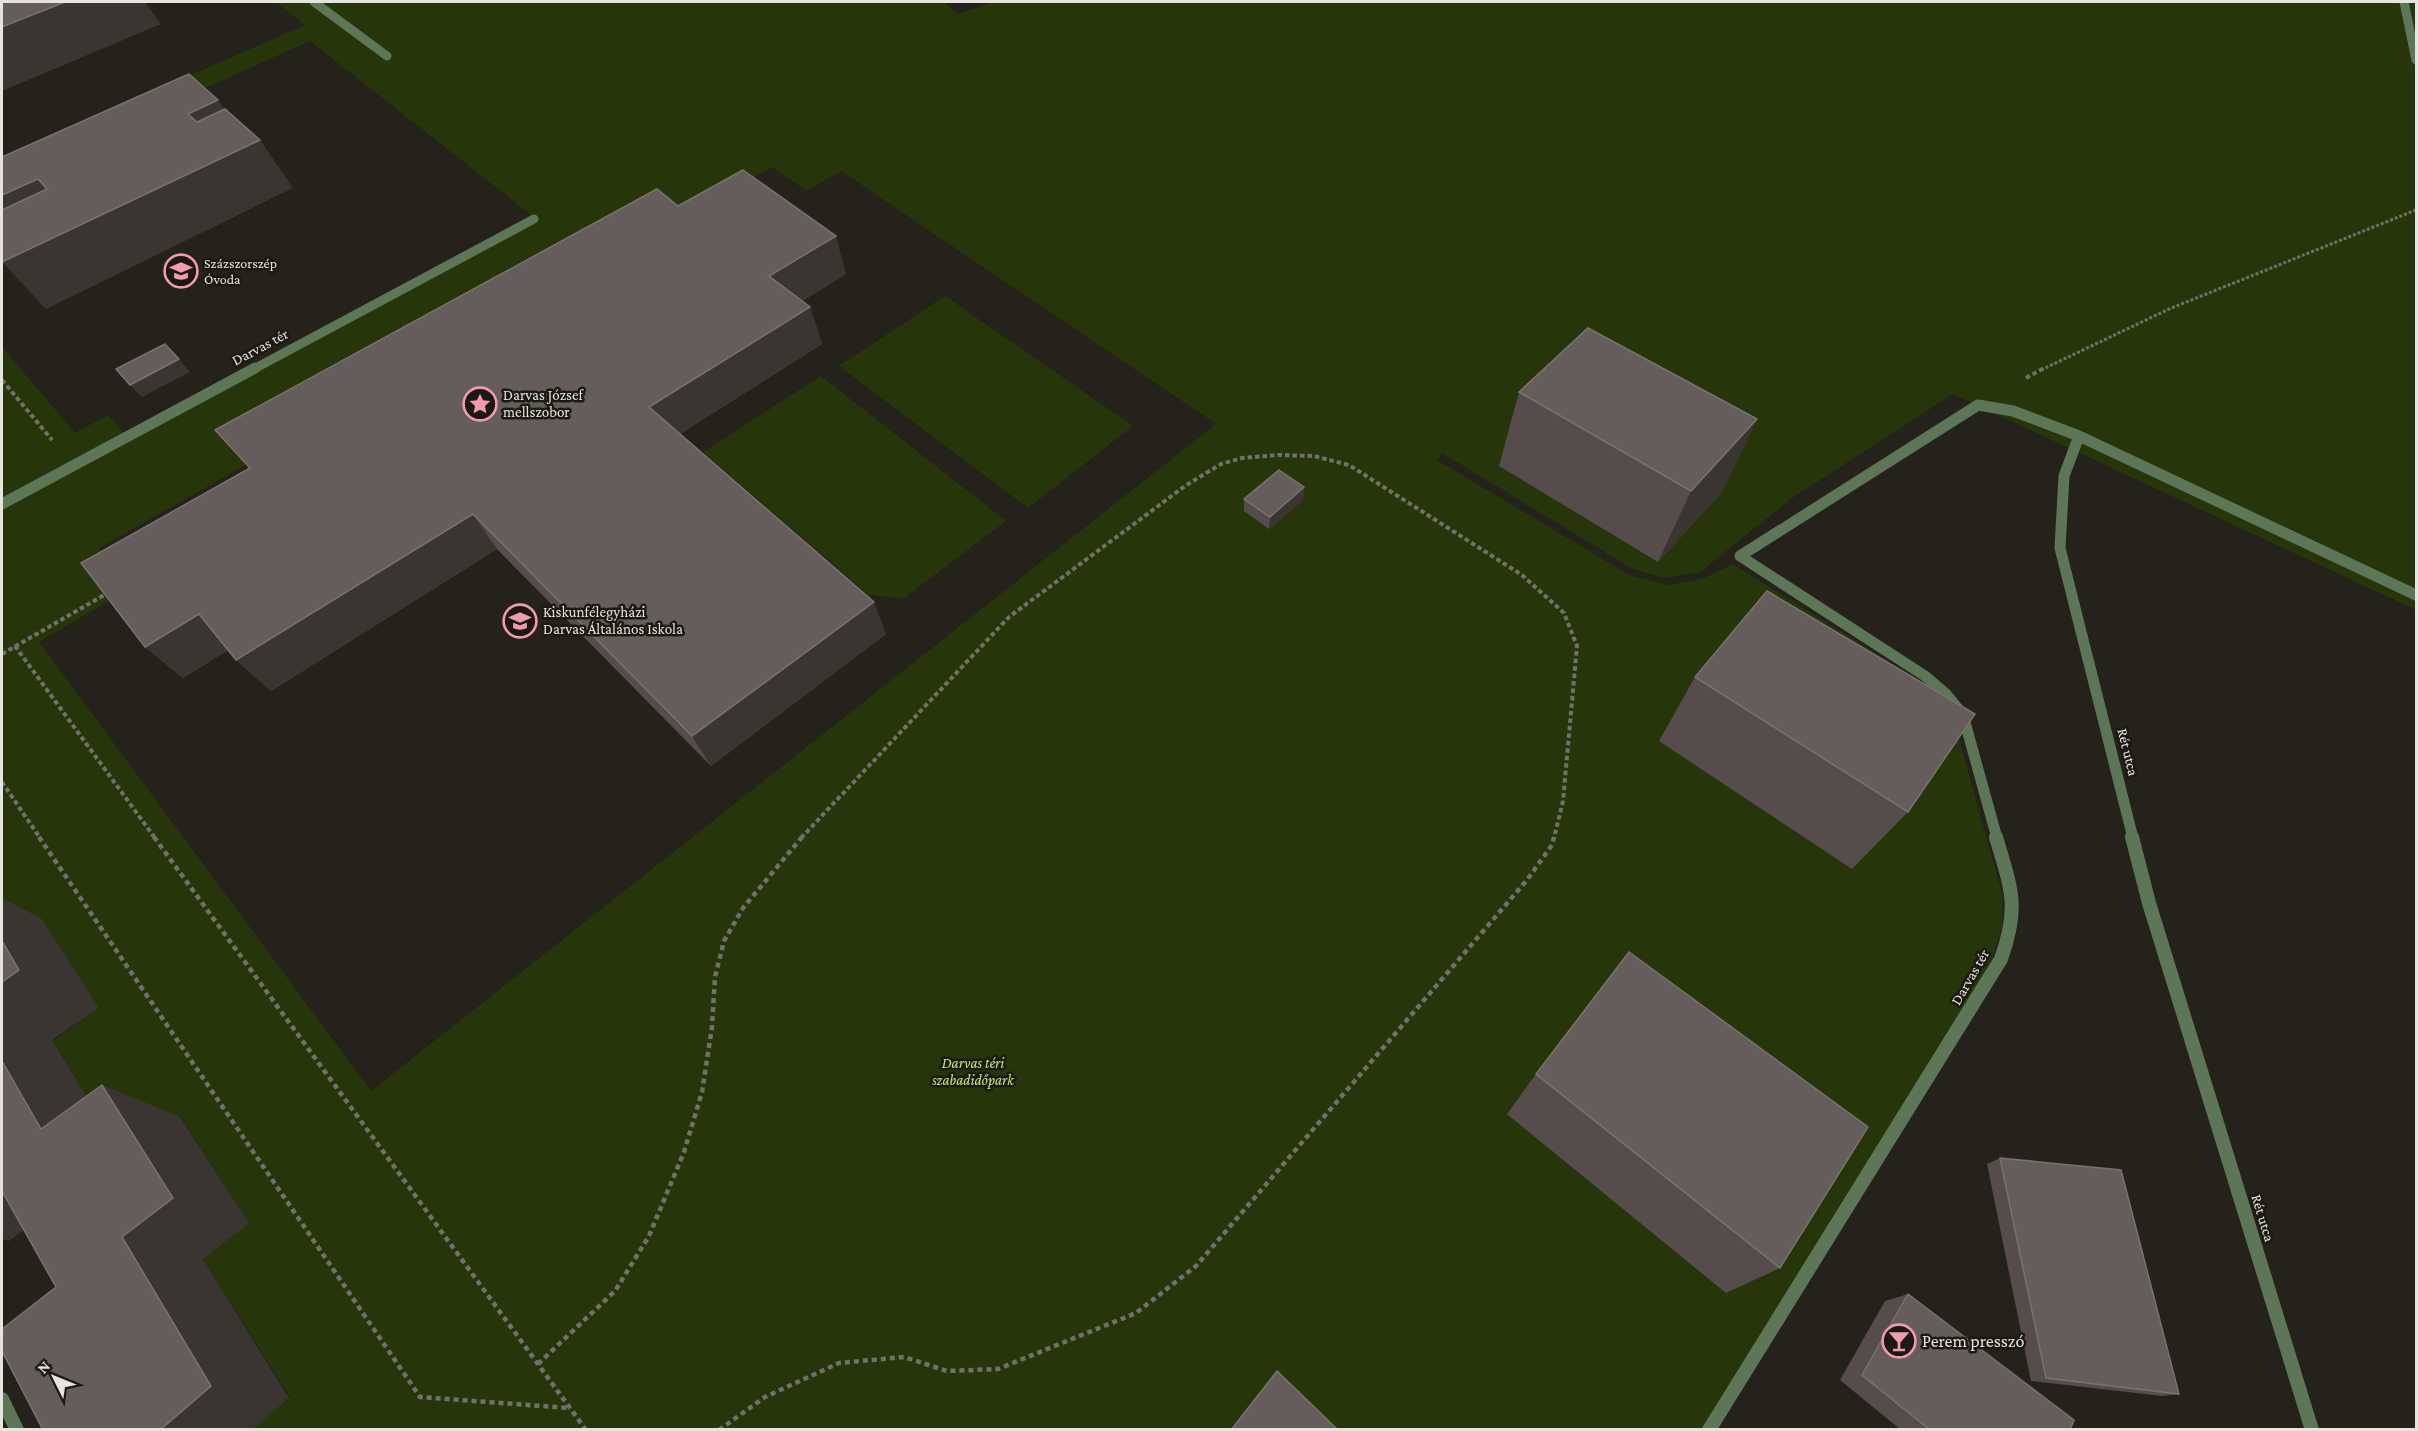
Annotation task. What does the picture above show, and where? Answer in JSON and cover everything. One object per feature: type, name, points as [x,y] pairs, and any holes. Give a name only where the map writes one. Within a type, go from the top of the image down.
[{"type":"street","points":[[314,2],[387,56]]},
{"type":"street","points":[[2404,2],[2416,60]]},
{"type":"street","name":"Darvas tér","points":[[2,504],[534,219]]},
{"type":"street","points":[[1978,405],[2013,411],[2079,436],[2416,594]]},
{"type":"street","name":"Darvas tér","points":[[1709,1430],[2001,959],[2011,930],[2013,898],[1963,716],[1946,694],[1924,676],[1740,556],[1978,405]]},
{"type":"street","name":"Rét utca","points":[[2079,436],[2070,452],[2061,493],[2060,548],[2149,903],[2312,1430]]},
{"type":"street","points":[[2,1399],[17,1430]]},
{"type":"path","points":[[1978,405],[2068,355],[2196,299],[2416,210]]},
{"type":"path","points":[[2,380],[74,465]]},
{"type":"path","points":[[538,1364],[615,1291],[649,1236],[684,1152],[699,1102],[712,1027],[715,977],[724,941],[743,908],[800,838],[1009,616],[1175,493],[1221,464],[1242,458],[1279,454],[1314,456],[1349,465],[1522,575],[1564,613],[1577,646],[1563,801],[1552,845],[1527,880],[1196,1266],[1136,1312],[998,1369],[947,1371],[904,1357],[839,1363],[765,1397],[719,1430]]},
{"type":"path","points":[[2,654],[105,594]]},
{"type":"path","points":[[15,646],[586,1430]]},
{"type":"path","points":[[2,782],[420,1397],[570,1408]]},
{"type":"green space","name":"Darvas téri szabadidőpark","points":[[276,2],[944,2],[958,14],[994,2],[2416,2],[2416,610],[1953,394],[1792,498],[1700,572],[1664,578],[1633,569],[1442,453],[1437,460],[1631,576],[1669,585],[1702,579],[1733,564],[1920,681],[1939,697],[1953,717],[2003,897],[2002,927],[1993,955],[1972,997],[1702,1429],[252,1429],[290,1397],[203,1259],[248,1222],[180,1116],[125,1157],[53,1041],[99,1008],[42,919],[2,946],[2,347],[75,433],[108,415],[127,437],[535,218],[310,41],[2,179],[2,158],[305,25]],"holes":[[[772,167],[807,191],[841,171],[1216,424],[371,1091],[39,642],[131,588],[99,548]]]},
{"type":"green space","points":[[945,296],[1133,426],[1028,508],[839,366]]},
{"type":"green space","points":[[821,376],[1006,521],[904,598],[869,595],[703,452]]},
{"type":"building","points":[[2,2],[65,2],[2,27]]},
{"type":"building","points":[[189,74],[218,100],[188,114],[197,122],[225,109],[260,140],[2,262],[2,210],[47,189],[38,179],[2,195],[2,157]]},
{"type":"building","points":[[743,170],[836,236],[769,276],[810,307],[649,407],[874,602],[692,736],[473,514],[236,660],[199,614],[145,647],[81,563],[250,468],[215,430],[657,189],[678,206]]},
{"type":"building","points":[[1588,328],[1757,419],[1691,491],[1519,392]]},
{"type":"building","points":[[165,344],[179,359],[130,385],[116,369]]},
{"type":"building","points":[[1279,470],[1304,487],[1270,517],[1244,499]]},
{"type":"building","points":[[1767,591],[1975,714],[1908,812],[1695,677]]},
{"type":"building","points":[[2,941],[19,970],[2,982]]},
{"type":"building","points":[[1629,952],[1868,1127],[1780,1268],[1536,1074]]},
{"type":"building","points":[[2,1061],[41,1129],[102,1085],[173,1198],[122,1237],[211,1386],[160,1430],[43,1430],[2,1351],[2,1329],[56,1287],[2,1191]]},
{"type":"building","points":[[2000,1158],[2121,1170],[2179,1394],[2046,1378]]},
{"type":"building","name":"Perem presszó","points":[[1908,1294],[2074,1420],[2070,1430],[1930,1430],[1862,1375]]},
{"type":"building","points":[[1277,1371],[1338,1430],[1231,1430]]},
{"type":"place","name":"Százszorszép Óvoda","points":[[181,271]]},
{"type":"place","name":"Darvas József mellszobor","points":[[480,404]]},
{"type":"place","name":"Kiskunfélegyházi Darvas Általános Iskola","points":[[520,621]]},
{"type":"place","name":"Perem presszó","points":[[1899,1341]]}]
